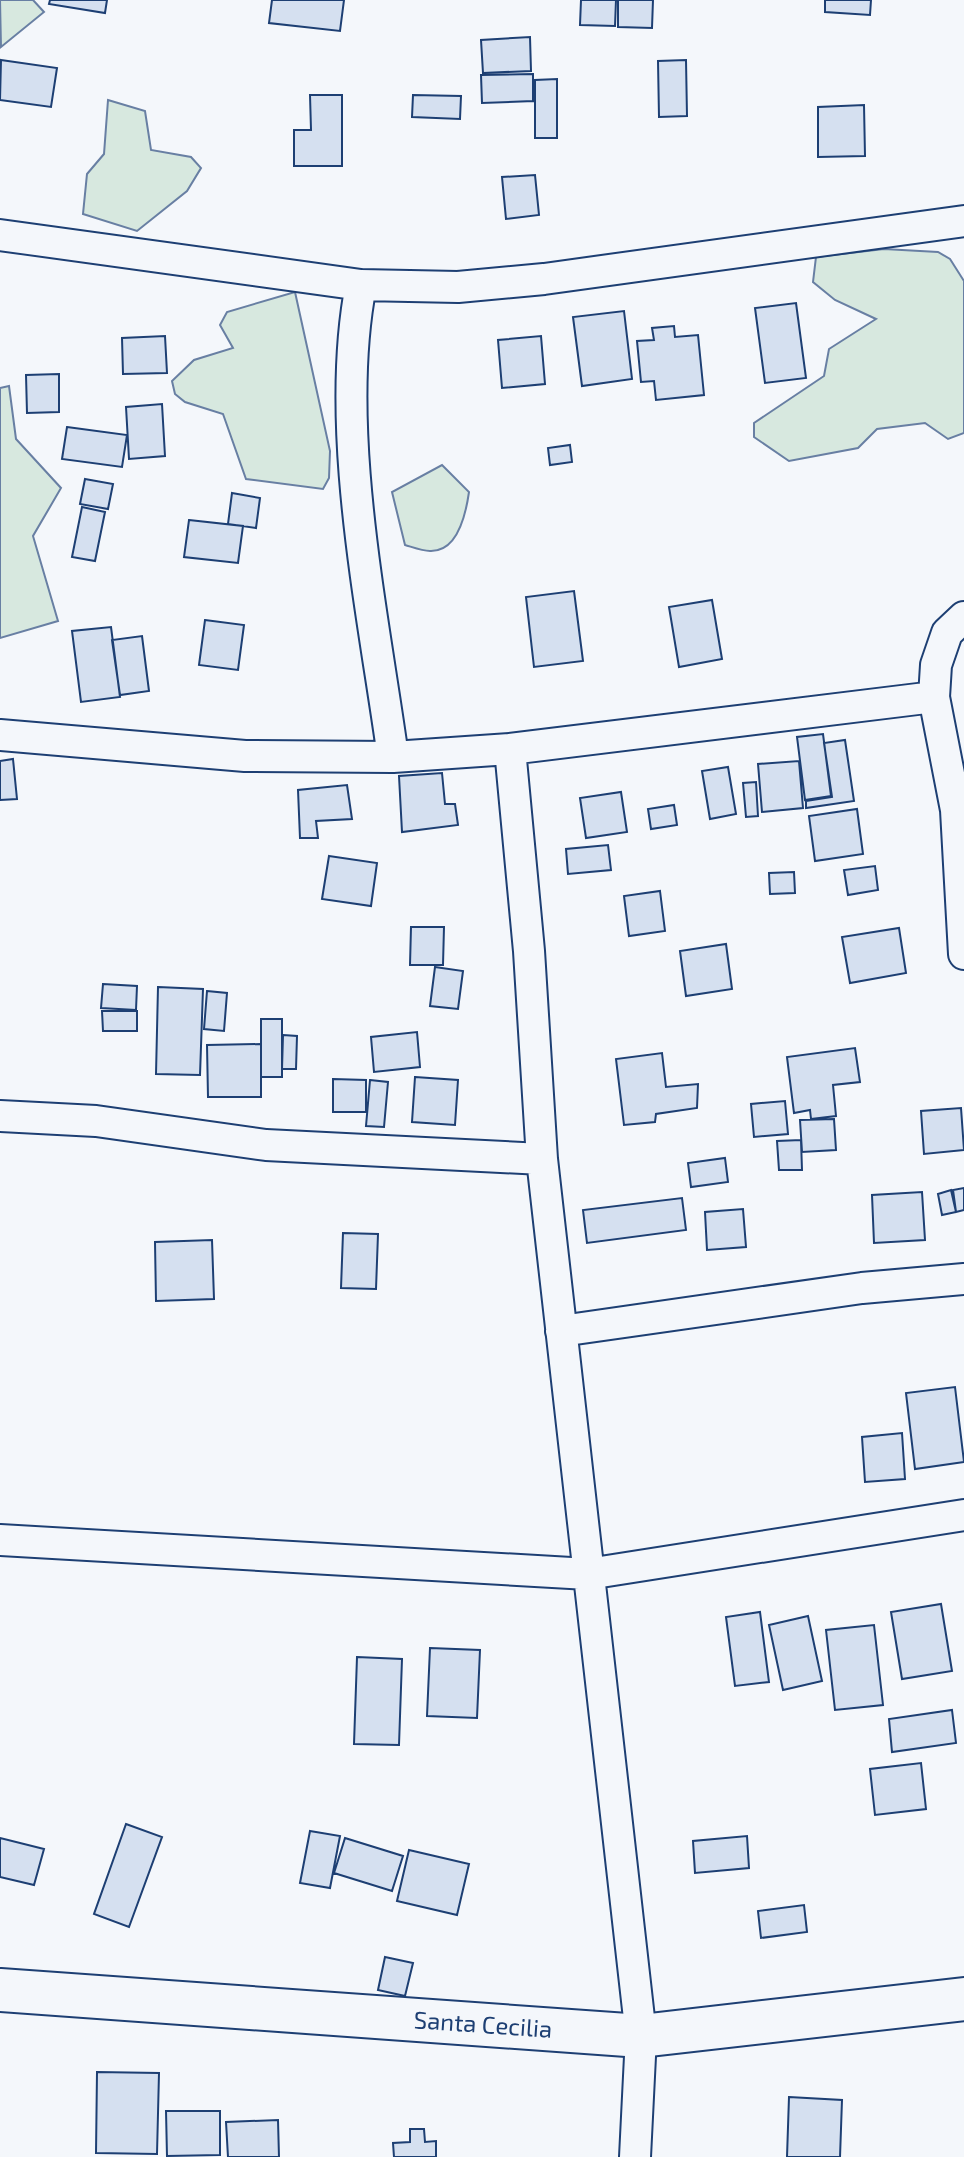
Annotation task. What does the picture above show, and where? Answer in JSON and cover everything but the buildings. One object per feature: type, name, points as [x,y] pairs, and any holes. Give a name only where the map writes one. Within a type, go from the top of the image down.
[{"type":"street","points":[[0,235],[361,285],[458,287],[544,279],[964,221]]},
{"type":"street","points":[[361,285],[353,323],[353,431],[358,495],[393,757]]},
{"type":"street","points":[[964,617],[947,633],[936,665],[934,697],[956,810],[964,954]]},
{"type":"street","points":[[0,735],[245,756],[393,757],[510,749],[934,697]]},
{"type":"street","points":[[510,749],[529,951],[542,1159],[641,2036],[635,2157]]},
{"type":"street","points":[[0,1116],[96,1121],[266,1145],[542,1159]]},
{"type":"street","points":[[561,1331],[862,1288],[964,1279]]},
{"type":"street","points":[[0,1540],[588,1574],[964,1515]]},
{"type":"street","name":"Santa Cecilia","points":[[0,1990],[641,2036],[964,1999]]},
{"type":"shaded area","points":[[0,0],[33,0],[44,12],[1,47]]},
{"type":"shaded area","points":[[108,100],[145,111],[151,150],[191,157],[201,168],[187,191],[137,231],[83,214],[87,174],[104,154]]},
{"type":"shaded area","points":[[884,249],[938,252],[950,259],[964,281],[964,433],[948,439],[925,423],[877,429],[858,448],[789,461],[754,437],[754,423],[824,376],[829,349],[876,319],[835,300],[813,282],[816,257]]},
{"type":"shaded area","points":[[295,292],[330,451],[329,478],[323,489],[246,479],[223,414],[185,402],[175,394],[172,381],[194,360],[233,348],[220,325],[227,312]]},
{"type":"shaded area","points":[[9,386],[16,439],[61,488],[33,536],[58,621],[0,638],[0,388]]},
{"type":"shaded area","points":[[442,465],[469,492],[459,530],[440,550],[427,551],[405,545],[392,492]]}]
